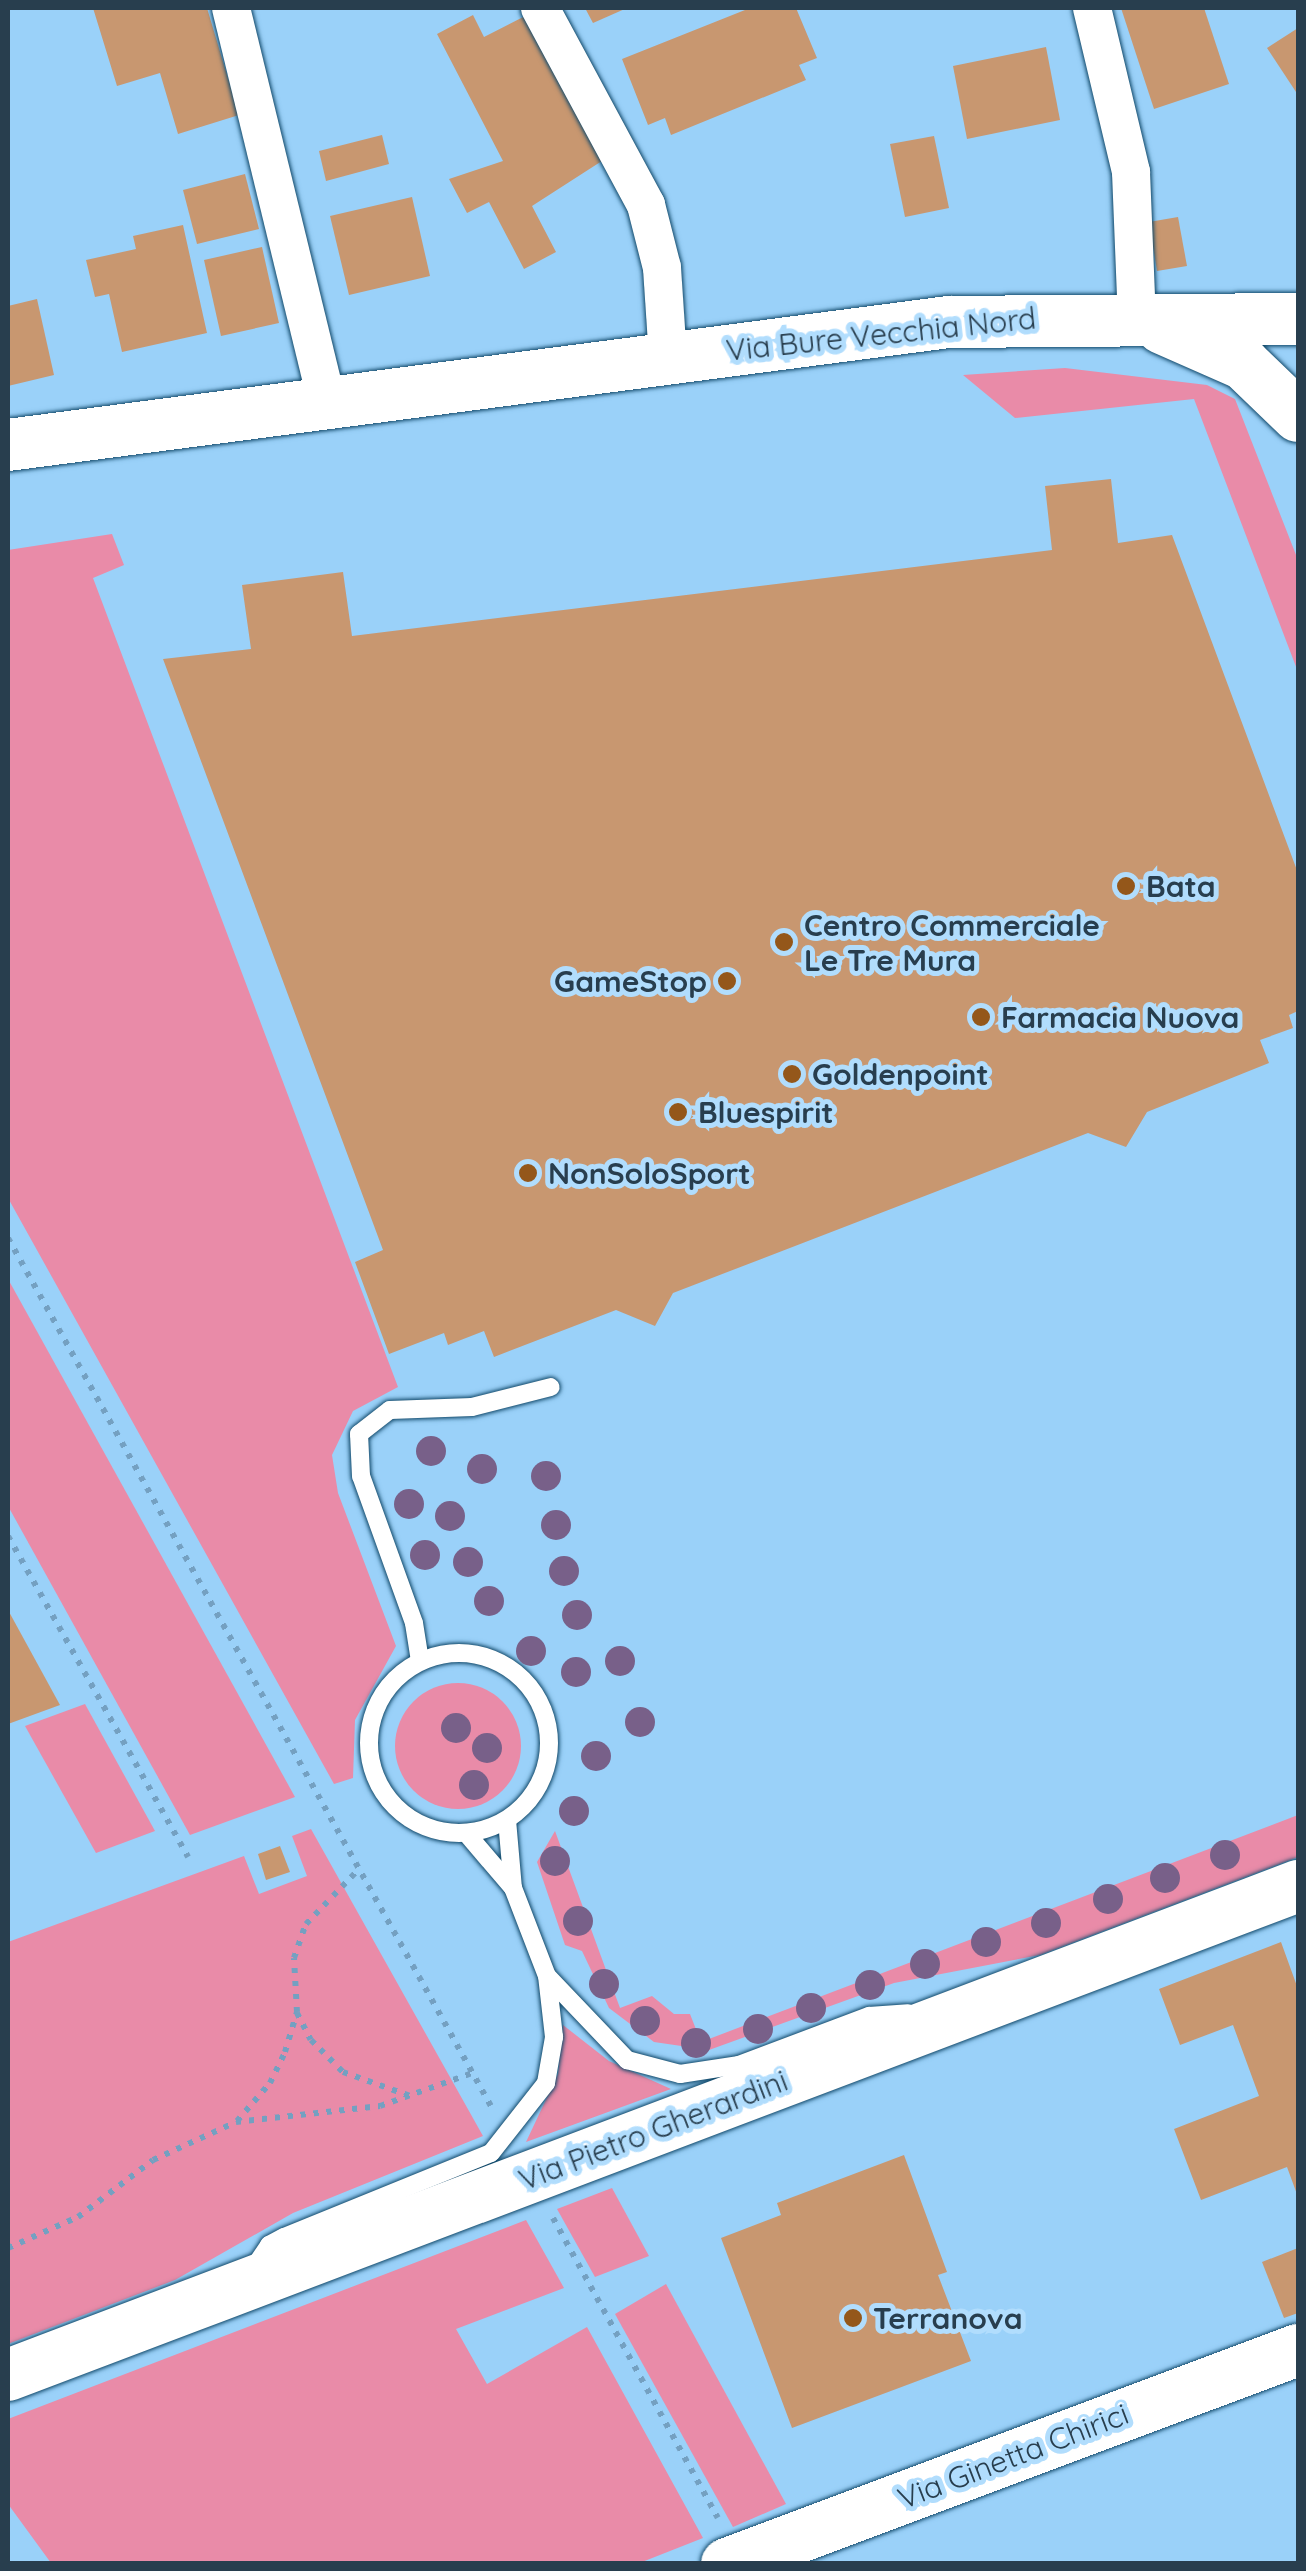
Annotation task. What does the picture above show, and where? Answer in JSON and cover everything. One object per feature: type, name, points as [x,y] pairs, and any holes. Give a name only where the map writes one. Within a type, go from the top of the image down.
[{"type":"main road","name":"Via Bure Vecchia Nord","points":[[8,445],[979,319],[1298,319]]},
{"type":"main road","points":[[1137,319],[1244,364],[1298,416]]},
{"type":"main road","name":"Via Pietro Gherardini","points":[[8,2375],[242,2286],[519,2157],[975,2007],[1298,1886]]},
{"type":"main road","name":"Via Ginetta Chirici","points":[[733,2561],[1298,2350]]},
{"type":"street","points":[[231,8],[327,403]]},
{"type":"street","points":[[540,8],[646,205],[662,268],[668,358]]},
{"type":"street","points":[[1092,8],[1133,187],[1137,319]]},
{"type":"lane","points":[[420,1661],[414,1623],[362,1476],[359,1434],[390,1410],[472,1408],[550,1387]]},
{"type":"lane","points":[[458,1652],[494,1660],[537,1697],[549,1730],[548,1761],[536,1790],[507,1820],[466,1833],[412,1820],[386,1795],[371,1763],[370,1728],[382,1696],[420,1661],[458,1652]]},
{"type":"lane","points":[[507,1820],[514,1888],[548,1976],[552,2061],[519,2157]]},
{"type":"lane","points":[[466,1833],[514,1888]]},
{"type":"lane","points":[[548,1976],[627,2060],[680,2074],[739,2065],[869,2016],[975,2007]]},
{"type":"path","points":[[8,1238],[519,2157],[733,2561]]},
{"type":"path","points":[[8,1536],[188,1857]]},
{"type":"path","points":[[236,2122],[270,2083],[297,2012],[298,1940],[320,1905],[358,1869]]},
{"type":"path","points":[[297,2012],[311,2040],[343,2072],[411,2096]]},
{"type":"path","points":[[8,2248],[78,2218],[154,2160],[236,2122],[411,2096],[472,2074]]},
{"type":"shaded area","points":[[1065,368],[1207,385],[1235,399],[1298,560],[1298,672],[1194,399],[1015,418],[963,375]]},
{"type":"shaded area","points":[[112,534],[124,565],[93,578],[398,1387],[353,1411],[332,1455],[338,1493],[396,1646],[355,1720],[353,1778],[334,1784],[8,1198],[8,550]]},
{"type":"shaded area","points":[[8,1279],[295,1797],[190,1835],[8,1506]]},
{"type":"shaded area","points":[[458,1683],[482,1687],[503,1701],[517,1722],[521,1746],[517,1770],[503,1791],[482,1805],[458,1809],[434,1805],[413,1791],[399,1770],[395,1746],[399,1722],[413,1701],[434,1687]]},
{"type":"shaded area","points":[[85,1704],[155,1831],[96,1853],[25,1726]]},
{"type":"shaded area","points":[[1298,1815],[1298,1857],[1040,1955],[894,1983],[709,2050],[654,2042],[609,2008],[582,1951],[565,1945],[537,1862],[555,1831],[620,2008],[652,1996],[674,2014],[690,2014],[701,2042]]},
{"type":"shaded area","points":[[311,1829],[483,2136],[293,2213],[175,2280],[8,2344],[8,1942],[244,1856],[259,1894],[307,1876],[292,1836]]},
{"type":"shaded area","points":[[563,2025],[609,2061],[671,2089],[526,2142],[558,2074]]},
{"type":"shaded area","points":[[612,2188],[649,2256],[595,2277],[557,2209]]},
{"type":"shaded area","points":[[526,2220],[564,2288],[456,2329],[487,2384],[587,2327],[703,2538],[637,2564],[51,2563],[8,2504],[8,2419]]},
{"type":"shaded area","points":[[666,2284],[786,2504],[733,2527],[615,2314]]},
{"type":"building","points":[[93,8],[207,8],[239,115],[178,134],[160,73],[117,86]]},
{"type":"building","points":[[585,8],[627,8],[593,23]]},
{"type":"building","points":[[750,8],[796,8],[817,58],[799,65],[806,80],[671,135],[665,118],[648,125],[622,59]]},
{"type":"building","points":[[1121,8],[1204,8],[1229,84],[1154,109]]},
{"type":"building","points":[[529,14],[605,159],[532,206],[556,252],[524,269],[489,202],[467,213],[449,179],[503,161],[437,34],[473,15],[484,37]]},
{"type":"building","points":[[1298,28],[1298,95],[1267,48]]},
{"type":"building","points":[[1046,47],[1060,120],[967,139],[953,66]]},
{"type":"building","points":[[382,135],[389,164],[326,181],[319,151]]},
{"type":"building","points":[[934,136],[949,208],[905,217],[890,144]]},
{"type":"building","points":[[245,174],[259,229],[197,244],[183,190]]},
{"type":"building","points":[[412,197],[430,276],[349,295],[330,216]]},
{"type":"building","points":[[1178,217],[1187,266],[1157,271],[1149,222]]},
{"type":"building","points":[[183,225],[207,333],[122,352],[109,294],[95,297],[86,260],[136,249],[133,236]]},
{"type":"building","points":[[262,247],[279,323],[221,336],[204,260]]},
{"type":"building","points":[[37,299],[54,375],[8,386],[8,306]]},
{"type":"building","name":"Centro Commerciale Le Tre Mura","points":[[1111,479],[1118,543],[1172,535],[1298,873],[1298,1011],[1289,1015],[1293,1028],[1260,1040],[1269,1063],[1147,1112],[1126,1147],[1088,1133],[673,1293],[655,1326],[616,1310],[494,1357],[484,1331],[448,1345],[444,1333],[389,1354],[355,1262],[383,1250],[163,659],[251,649],[242,585],[343,572],[352,636],[1052,550],[1045,486]]},
{"type":"building","points":[[8,1610],[60,1705],[8,1724]]},
{"type":"building","points":[[280,1846],[290,1872],[266,1880],[258,1854]]},
{"type":"building","points":[[1281,1942],[1298,1989],[1298,2197],[1287,2167],[1201,2200],[1174,2129],[1259,2096],[1233,2025],[1180,2045],[1159,1989]]},
{"type":"building","name":"Terranova","points":[[904,2155],[947,2272],[938,2275],[971,2361],[792,2428],[721,2238],[781,2215],[777,2203]]},
{"type":"building","points":[[1298,2248],[1298,2313],[1284,2318],[1262,2262]]},
{"type":"place","name":"Bata","points":[[1126,886]]},
{"type":"place","name":"Centro Commerciale Le Tre Mura","points":[[784,942]]},
{"type":"place","name":"GameStop","points":[[727,981]]},
{"type":"place","name":"Farmacia Nuova","points":[[981,1017]]},
{"type":"place","name":"Goldenpoint","points":[[792,1074]]},
{"type":"place","name":"Bluespirit","points":[[678,1112]]},
{"type":"place","name":"NonSoloSport","points":[[528,1173]]},
{"type":"place","name":"Terranova","points":[[853,2318]]}]
